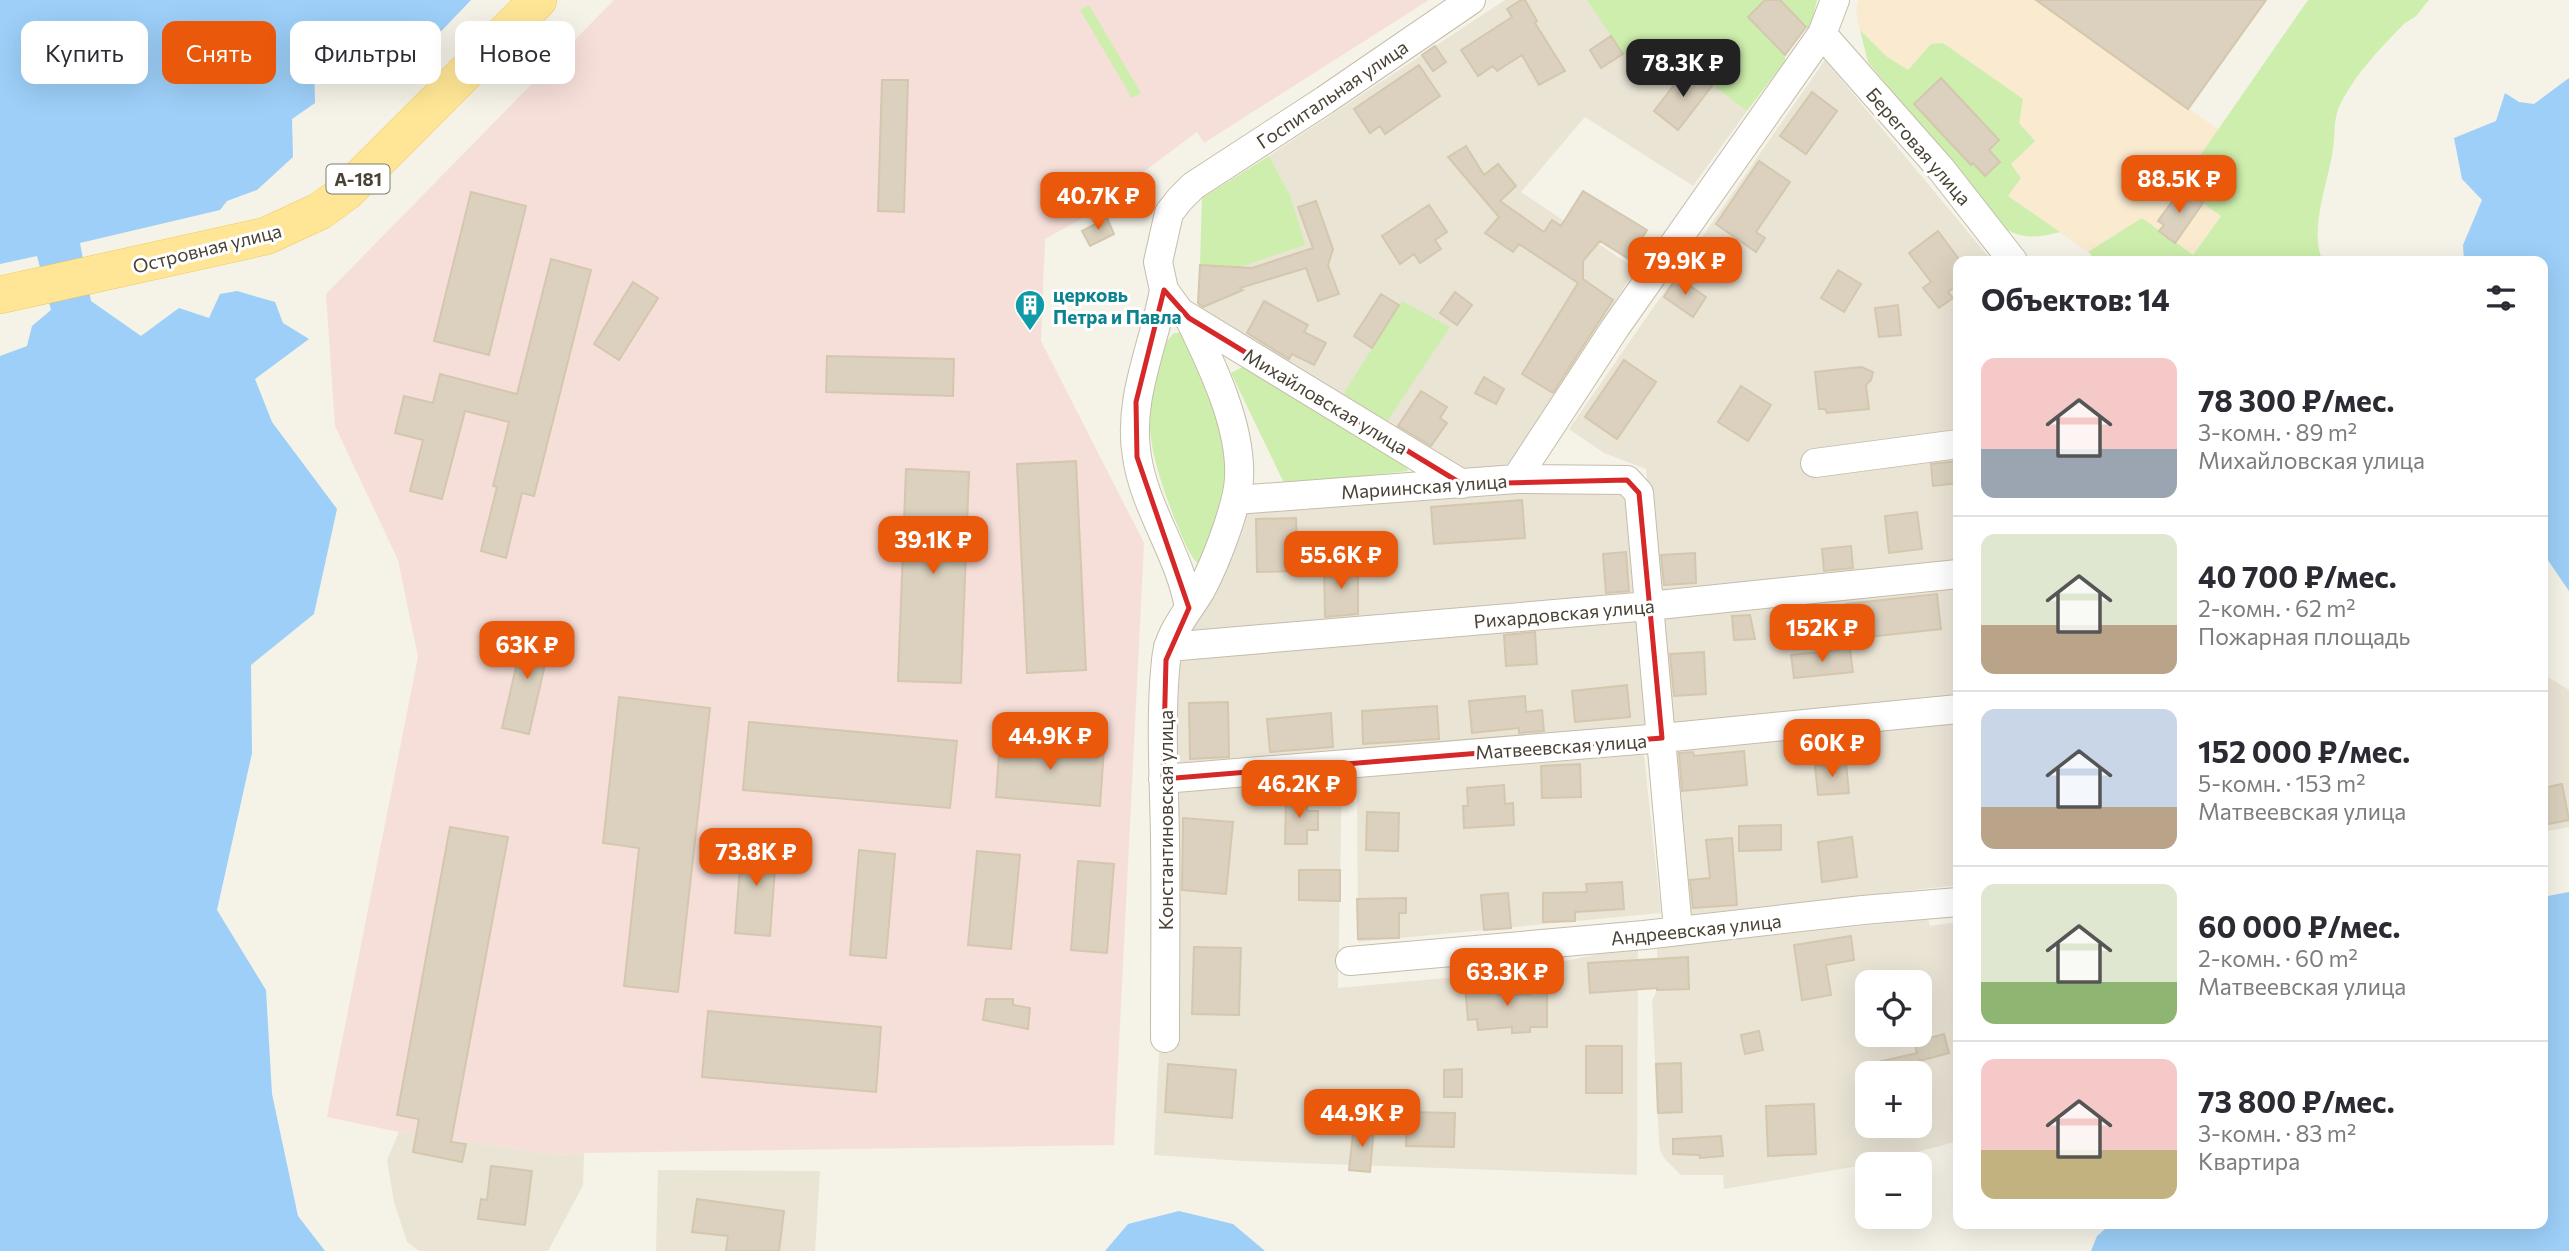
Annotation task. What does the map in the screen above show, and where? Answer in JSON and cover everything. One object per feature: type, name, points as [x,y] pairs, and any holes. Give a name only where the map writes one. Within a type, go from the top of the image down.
[{"type":"main road","name":"Островная улица","points":[[8,293],[266,236],[320,211],[346,192],[538,0]]},
{"type":"street","name":"Госпитальная улица","points":[[1164,290],[1158,262],[1169,213],[1193,186],[1471,0]]},
{"type":"street","points":[[1516,480],[1622,317],[1822,34],[1835,0]]},
{"type":"street","name":"Береговая улица","points":[[1822,34],[1941,169],[2009,256]]},
{"type":"street","points":[[1164,290],[1173,304],[1189,318]]},
{"type":"street","points":[[1164,290],[1136,402],[1134,417],[1137,457],[1146,493],[1183,579],[1189,608]]},
{"type":"street","name":"Михайловская улица","points":[[1189,318],[1462,484]]},
{"type":"street","name":"Константиновская улица","points":[[1165,1038],[1163,779],[1166,660],[1168,646],[1210,571],[1236,500],[1239,481],[1239,462],[1231,422],[1210,361],[1189,318]]},
{"type":"street","points":[[1815,463],[1953,445]]},
{"type":"street","name":"Мариинская улица","points":[[1236,500],[1516,480],[1628,480],[1639,492],[1648,606]]},
{"type":"street","name":"Рихардовская улица","points":[[1168,646],[1648,606],[1953,575]]},
{"type":"street","points":[[1648,606],[1678,929]]},
{"type":"street","name":"Матвеевская улица","points":[[1163,779],[1661,738],[1953,709]]},
{"type":"street","name":"Андреевская улица","points":[[1350,961],[1644,935],[1678,929],[1953,902]]},
{"type":"highlighted area","points":[[1164,290],[1189,318],[1462,484],[1627,480],[1639,493],[1662,738],[1163,779],[1166,660],[1189,608],[1137,457],[1136,402]]},
{"type":"shaded area","points":[[614,0],[1429,0],[1204,143],[1197,132],[1142,173],[1144,178],[1106,205],[1045,239],[1041,341],[1144,543],[1114,1145],[558,1155],[399,1132],[327,1117],[418,657],[398,560],[335,426],[326,294],[532,84],[575,84],[575,40]]},
{"type":"shaded area","points":[[1505,0],[1587,0],[1623,54],[1688,67],[1747,111],[1693,186],[1585,117],[1521,192],[1636,269],[1512,461],[1497,470],[1467,470],[1198,309],[1200,265],[1239,267],[1290,195],[1269,156]]},
{"type":"shaded area","points":[[1859,0],[2036,0],[2219,130],[2179,186],[2221,216],[2192,256],[2092,255],[2008,196],[2011,164],[1931,44],[1908,70],[1886,56],[1860,30],[1856,10]]},
{"type":"shaded area","points":[[1825,60],[1988,256],[1953,256],[1953,563],[1659,595],[1646,469],[1604,453],[1569,429]]},
{"type":"shaded area","points":[[1626,486],[1639,599],[1177,640],[1242,510]]},
{"type":"shaded area","points":[[1953,587],[1953,696],[1669,728],[1659,616]]},
{"type":"shaded area","points":[[1641,614],[1647,729],[1171,770],[1173,651]]},
{"type":"shaded area","points":[[2548,677],[2569,690],[2569,827],[2548,831]]},
{"type":"shaded area","points":[[1953,720],[1953,886],[1687,915],[1670,745]]},
{"type":"shaded area","points":[[1643,746],[1661,913],[1358,942],[1357,773]]},
{"type":"shaded area","points":[[1342,774],[1338,988],[1511,972],[1638,946],[1637,1175],[1243,1161],[1154,1155],[1172,790]]},
{"type":"shaded area","points":[[1928,919],[1930,926],[1953,923],[1953,1142],[1917,1152],[1855,1152],[1855,1167],[1724,1189],[1723,1175],[1681,1175],[1660,1150],[1652,1001],[1657,990],[1657,947]]},
{"type":"shaded area","points":[[399,1132],[558,1155],[584,1153],[583,1185],[548,1251],[419,1251],[407,1242],[394,1202],[387,1160]]},
{"type":"shaded area","points":[[658,1170],[820,1171],[815,1251],[656,1251]]},
{"type":"green space","points":[[1587,0],[1765,0],[1748,17],[1785,55],[1785,61],[1747,111],[1688,67],[1623,54]]},
{"type":"green space","points":[[1780,0],[1817,0],[1810,31]]},
{"type":"green space","points":[[2308,0],[2429,0],[2370,60],[2340,104],[2319,221],[2321,256],[2090,256],[2088,252],[2142,218],[2193,255],[2221,216],[2179,186]]},
{"type":"green space","points":[[1089,5],[1141,93],[1132,98],[1080,10]]},
{"type":"green space","points":[[1860,30],[1886,56],[1908,70],[1931,44],[1943,43],[2023,99],[2019,123],[2035,141],[2011,164],[2021,178],[2008,196],[2060,232],[2032,236],[2019,235],[2006,229],[1868,62]],"holes":[[[1941,79],[2000,162],[1986,176],[1973,163],[1971,165],[1914,104]]]},
{"type":"green space","points":[[1269,156],[1290,195],[1305,245],[1239,267],[1200,265],[1202,198]]},
{"type":"green space","points":[[1402,301],[1450,327],[1386,423],[1342,396]]},
{"type":"green space","points":[[1174,333],[1183,333],[1191,340],[1233,462],[1206,562],[1199,565],[1191,555],[1167,498],[1152,443],[1152,386],[1163,348]]},
{"type":"green space","points":[[1244,366],[1403,454],[1408,471],[1285,485],[1231,373]]},
{"type":"water","points":[[0,0],[471,0],[441,31],[441,21],[290,21],[290,84],[315,84],[315,103],[292,119],[293,157],[257,190],[227,201],[220,210],[80,243],[91,301],[141,336],[179,308],[209,318],[220,294],[237,291],[275,302],[283,323],[309,339],[255,379],[272,422],[337,509],[314,614],[251,665],[252,753],[217,910],[266,990],[272,1094],[298,1216],[325,1251],[0,1251],[0,356],[27,346],[32,326],[51,310],[37,256],[0,264]]},
{"type":"water","points":[[2569,78],[2569,591],[2548,560],[2548,256],[2464,256],[2463,245],[2482,200],[2462,179],[2454,138],[2496,121],[2505,93],[2519,102],[2534,104]]},
{"type":"water","points":[[2569,892],[2569,1251],[2091,1251],[2097,1236],[2105,1229],[2548,1229],[2548,896]]},
{"type":"water","points":[[1179,1211],[1233,1224],[1265,1251],[1105,1251],[1128,1224]]},
{"type":"building","points":[[1525,0],[1537,21],[1535,23],[1565,71],[1539,85],[1522,55],[1497,71],[1493,66],[1478,76],[1461,50],[1512,17],[1507,9]]},
{"type":"building","points":[[1765,0],[1780,0],[1806,27],[1785,55],[1748,17]]},
{"type":"building","points":[[2036,0],[2266,0],[2188,109]]},
{"type":"building","points":[[1611,36],[1623,54],[1601,68],[1590,50]]},
{"type":"building","points":[[1435,46],[1446,62],[1433,71],[1422,55]]},
{"type":"building","points":[[1419,65],[1440,96],[1385,134],[1380,126],[1370,133],[1354,109]]},
{"type":"building","points":[[1688,67],[1712,86],[1678,130],[1654,111]]},
{"type":"building","points":[[1941,78],[1999,140],[1989,150],[2000,162],[1985,176],[1973,163],[1971,165],[1914,104]]},
{"type":"building","points":[[882,80],[908,80],[904,212],[878,211]]},
{"type":"building","points":[[1812,92],[1837,111],[1806,154],[1780,136]]},
{"type":"building","points":[[1466,146],[1484,175],[1498,164],[1516,186],[1500,201],[1544,232],[1552,220],[1561,226],[1583,191],[1647,230],[1629,259],[1600,241],[1583,261],[1583,279],[1613,300],[1553,393],[1522,374],[1578,283],[1519,244],[1513,252],[1485,233],[1499,217],[1448,157]]},
{"type":"building","points":[[1759,161],[1790,182],[1756,232],[1765,238],[1756,252],[1716,224]]},
{"type":"building","points":[[2182,188],[2203,203],[2175,243],[2159,231],[2164,225],[2158,221]]},
{"type":"building","points":[[471,192],[526,206],[489,355],[434,341]]},
{"type":"building","points":[[1316,201],[1333,249],[1328,265],[1339,294],[1318,301],[1306,268],[1240,288],[1243,290],[1203,307],[1198,303],[1200,265],[1252,268],[1313,248],[1298,207]]},
{"type":"building","points":[[1429,205],[1447,232],[1435,240],[1441,249],[1420,263],[1414,254],[1400,264],[1382,236]]},
{"type":"building","points":[[1107,218],[1114,234],[1090,246],[1082,231]]},
{"type":"building","points":[[1938,231],[1957,256],[1953,256],[1953,288],[1948,292],[1953,298],[1939,308],[1923,288],[1931,282],[1909,253]]},
{"type":"building","points":[[551,259],[591,270],[534,496],[522,493],[506,558],[481,551],[509,422],[465,411],[442,499],[410,491],[423,440],[395,433],[404,396],[433,403],[440,374],[517,394]]},
{"type":"building","points":[[1838,270],[1861,284],[1844,312],[1821,298]]},
{"type":"building","points":[[1677,277],[1706,297],[1693,317],[1664,297]]},
{"type":"building","points":[[633,282],[658,298],[619,360],[594,344]]},
{"type":"building","points":[[1455,292],[1472,305],[1457,325],[1440,313]]},
{"type":"building","points":[[1381,294],[1399,305],[1372,348],[1354,336]]},
{"type":"building","points":[[1264,301],[1308,325],[1304,332],[1326,343],[1314,365],[1292,354],[1289,359],[1247,333]]},
{"type":"building","points":[[1898,305],[1901,335],[1879,337],[1875,308]]},
{"type":"building","points":[[827,356],[954,359],[953,396],[826,392]]},
{"type":"building","points":[[1624,360],[1656,382],[1617,439],[1585,417]]},
{"type":"building","points":[[1861,367],[1873,372],[1866,385],[1869,409],[1827,413],[1825,409],[1819,409],[1815,372]]},
{"type":"building","points":[[1484,377],[1504,389],[1496,404],[1475,393]]},
{"type":"building","points":[[1741,386],[1771,405],[1748,441],[1718,422]]},
{"type":"building","points":[[1421,391],[1447,407],[1440,418],[1447,423],[1431,446],[1398,426]]},
{"type":"building","points":[[1076,461],[1086,670],[1027,673],[1017,464]]},
{"type":"building","points":[[1953,462],[1953,484],[1933,486],[1931,464]]},
{"type":"building","points":[[906,469],[969,472],[961,683],[898,681]]},
{"type":"building","points":[[1522,500],[1525,538],[1434,544],[1431,507]]},
{"type":"building","points":[[1917,512],[1922,549],[1889,553],[1885,516]]},
{"type":"building","points":[[1296,518],[1298,571],[1257,572],[1256,519]]},
{"type":"building","points":[[1851,546],[1853,568],[1824,571],[1822,549]]},
{"type":"building","points":[[1626,552],[1629,591],[1606,593],[1603,554]]},
{"type":"building","points":[[1695,553],[1696,583],[1664,585],[1661,555]]},
{"type":"building","points":[[1324,566],[1358,566],[1358,614],[1325,617]]},
{"type":"building","points":[[1937,594],[1941,629],[1850,639],[1846,604]]},
{"type":"building","points":[[1750,615],[1755,639],[1734,640],[1732,616]]},
{"type":"building","points":[[525,628],[552,634],[529,734],[502,728]]},
{"type":"building","points":[[1535,632],[1537,664],[1506,666],[1504,635]]},
{"type":"building","points":[[1850,649],[1853,672],[1794,678],[1791,655]]},
{"type":"building","points":[[1704,652],[1706,694],[1674,696],[1670,654]]},
{"type":"building","points":[[1627,685],[1630,717],[1575,722],[1572,691]]},
{"type":"building","points":[[1525,696],[1526,712],[1542,710],[1544,731],[1519,733],[1519,728],[1472,733],[1469,701]]},
{"type":"building","points":[[619,697],[710,708],[678,992],[624,986],[639,848],[603,843]]},
{"type":"building","points":[[1228,702],[1229,757],[1190,759],[1189,703]]},
{"type":"building","points":[[1437,706],[1439,739],[1363,744],[1362,711]]},
{"type":"building","points":[[1331,713],[1333,747],[1270,752],[1267,719]]},
{"type":"building","points":[[749,722],[957,741],[950,808],[743,790]]},
{"type":"building","points":[[1000,739],[1104,748],[1100,806],[996,797]]},
{"type":"building","points":[[1744,751],[1747,785],[1682,791],[1679,753],[1693,752],[1694,756]]},
{"type":"building","points":[[1846,763],[1849,793],[1818,795],[1815,766]]},
{"type":"building","points":[[1580,764],[1581,797],[1542,798],[1541,766]]},
{"type":"building","points":[[2562,784],[2569,820],[2548,824],[2548,787]]},
{"type":"building","points":[[1504,785],[1505,804],[1513,803],[1514,825],[1464,828],[1463,806],[1468,806],[1467,788]]},
{"type":"building","points":[[1286,796],[1307,797],[1307,811],[1318,811],[1318,830],[1307,830],[1307,844],[1285,844]]},
{"type":"building","points":[[1367,812],[1399,813],[1398,851],[1366,850]]},
{"type":"building","points":[[1183,818],[1233,822],[1226,894],[1182,890]]},
{"type":"building","points":[[1781,825],[1781,850],[1739,851],[1739,826]]},
{"type":"building","points":[[450,827],[508,837],[451,1142],[466,1144],[462,1162],[413,1152],[419,1119],[397,1115]]},
{"type":"building","points":[[1852,837],[1857,877],[1822,882],[1818,842]]},
{"type":"building","points":[[1732,838],[1737,905],[1693,908],[1690,880],[1710,878],[1706,840]]},
{"type":"building","points":[[742,840],[777,843],[770,936],[735,933]]},
{"type":"building","points":[[859,850],[895,854],[886,958],[850,955]]},
{"type":"building","points":[[977,851],[1020,855],[1011,949],[968,945]]},
{"type":"building","points":[[1078,861],[1114,864],[1107,953],[1071,950]]},
{"type":"building","points":[[1299,870],[1340,870],[1340,901],[1299,900]]},
{"type":"building","points":[[1622,882],[1624,909],[1575,912],[1575,921],[1543,922],[1543,893],[1587,892],[1586,884]]},
{"type":"building","points":[[1508,893],[1511,928],[1484,930],[1481,895]]},
{"type":"building","points":[[1406,898],[1406,913],[1399,913],[1399,938],[1358,939],[1357,899]]},
{"type":"building","points":[[1851,936],[1854,960],[1826,965],[1831,995],[1802,1000],[1794,945]]},
{"type":"building","points":[[1194,947],[1241,948],[1239,1015],[1192,1014]]},
{"type":"building","points":[[1688,957],[1689,989],[1657,988],[1590,993],[1588,963]]},
{"type":"building","points":[[1497,983],[1498,995],[1530,995],[1530,983],[1547,983],[1547,1027],[1530,1027],[1530,1032],[1512,1033],[1512,1027],[1478,1030],[1477,1019],[1468,1020],[1465,986]]},
{"type":"building","points":[[986,999],[1013,999],[1013,1005],[1030,1008],[1028,1029],[983,1020]]},
{"type":"building","points":[[708,1011],[881,1027],[876,1092],[702,1077]]},
{"type":"building","points":[[1759,1031],[1763,1050],[1745,1054],[1741,1035]]},
{"type":"building","points":[[1944,1034],[1949,1053],[1919,1061],[1918,1058],[1919,1061],[1883,1061],[1917,1053],[1915,1047],[1932,1047],[1932,1037]]},
{"type":"building","points":[[1586,1046],[1622,1046],[1622,1093],[1586,1093]]},
{"type":"building","points":[[1681,1063],[1682,1112],[1658,1113],[1656,1064]]},
{"type":"building","points":[[1168,1064],[1236,1070],[1232,1118],[1165,1112]]},
{"type":"building","points":[[1462,1069],[1462,1097],[1444,1097],[1444,1070]]},
{"type":"building","points":[[1814,1104],[1816,1154],[1768,1156],[1766,1106]]},
{"type":"building","points":[[1407,1112],[1455,1113],[1454,1147],[1406,1146]]},
{"type":"building","points":[[1354,1125],[1374,1127],[1370,1172],[1349,1170]]},
{"type":"building","points":[[1721,1136],[1723,1156],[1700,1158],[1700,1155],[1673,1154],[1673,1139]]},
{"type":"building","points":[[491,1166],[532,1171],[525,1225],[478,1219],[481,1199],[487,1200]]},
{"type":"building","points":[[697,1199],[784,1211],[779,1251],[726,1251],[728,1236],[692,1232]]},
{"type":"place","name":"церковь Петра и Павла","points":[[1030,332]]}]
